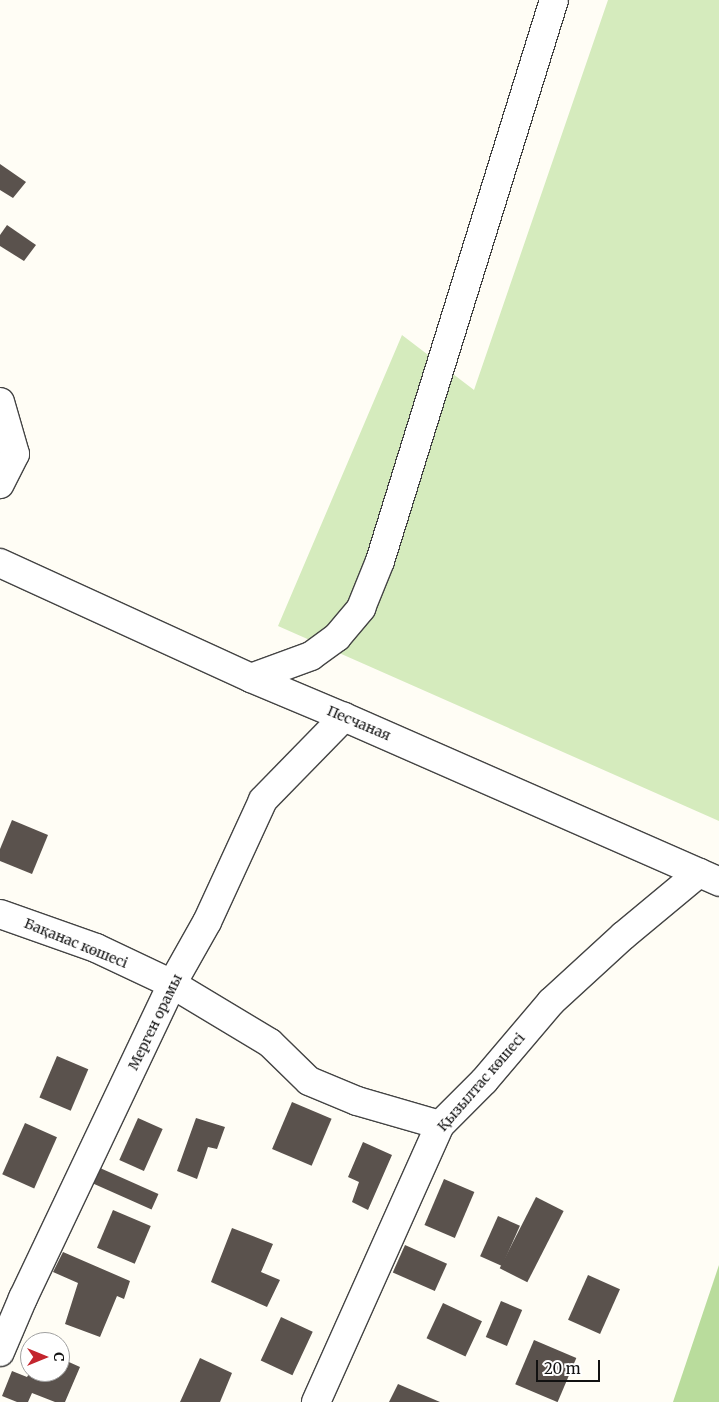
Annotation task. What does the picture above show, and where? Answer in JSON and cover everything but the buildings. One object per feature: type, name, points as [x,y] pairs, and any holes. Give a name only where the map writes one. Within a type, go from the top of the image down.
[{"type":"street","points":[[251,678],[312,656],[337,637],[361,608],[380,561],[554,0]]},
{"type":"street","points":[[0,402],[15,454],[0,484]]},
{"type":"street","name":"Песчаная","points":[[0,564],[251,678],[344,716],[709,877]]},
{"type":"street","name":"Мерген орамы","points":[[0,1352],[23,1298],[172,984],[207,922],[263,800],[344,716]]},
{"type":"street","name":"Қызылтас көшесі","points":[[316,1402],[440,1125],[484,1082],[551,1002],[623,936],[709,877]]},
{"type":"street","name":"Бақанас көшесі","points":[[0,914],[96,948],[172,984],[270,1043],[309,1082],[357,1101],[440,1125]]},
{"type":"green space","points":[[608,0],[719,0],[719,821],[278,626],[402,335],[474,390]]},
{"type":"green space","points":[[719,1265],[719,1402],[673,1402],[675,1396]]}]
